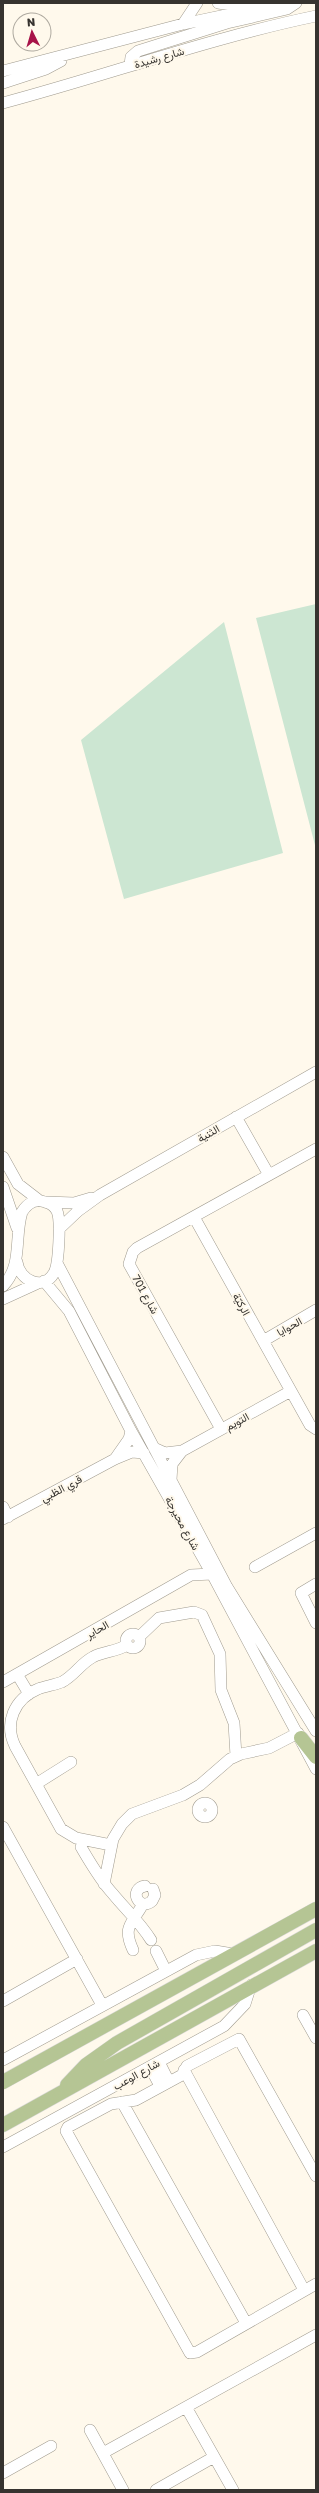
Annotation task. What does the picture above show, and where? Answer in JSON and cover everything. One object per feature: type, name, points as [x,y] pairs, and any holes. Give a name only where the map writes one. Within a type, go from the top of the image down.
[{"type":"main road","points":[[299,1735],[316,1757]]},
{"type":"main road","points":[[3,2082],[316,1909]]},
{"type":"main road","points":[[61,2093],[86,2065],[117,2043],[316,1930]]},
{"type":"main road","name":"شارع الوعب","points":[[3,2125],[251,1985],[316,1951]]},
{"type":"street","points":[[183,24],[197,3]]},
{"type":"street","points":[[218,3],[257,8]]},
{"type":"street","points":[[3,71],[183,24],[282,3]]},
{"type":"street","points":[[130,66],[131,57],[138,51],[227,24],[286,9],[296,3]]},
{"type":"street","name":"شارع رشيدة","points":[[3,103],[83,82],[130,66],[208,43],[316,16]]},
{"type":"street","points":[[3,83],[46,69],[73,53]]},
{"type":"street","name":"الثنية","points":[[58,1229],[100,1194],[316,1072]]},
{"type":"street","points":[[236,1117],[269,1175]]},
{"type":"street","name":"شارع 701","points":[[221,1429],[129,1264],[137,1248],[316,1149]]},
{"type":"street","points":[[3,1157],[18,1184],[57,1212],[58,1229],[57,1263],[53,1274],[41,1282],[3,1299]]},
{"type":"street","points":[[3,1187],[19,1233]]},
{"type":"street","name":"الثنية","points":[[43,1201],[74,1203],[100,1194]]},
{"type":"street","points":[[3,1286],[11,1276],[17,1262],[22,1212],[33,1202],[43,1201]]},
{"type":"street","name":"الركيّة","points":[[194,1217],[310,1425],[316,1429]]},
{"type":"street","name":"شارع محيرجة","points":[[17,1262],[18,1268],[26,1279],[41,1282],[69,1311],[131,1431],[149,1451],[171,1481],[227,1587],[316,1731]]},
{"type":"street","name":"شارع محيرجة","points":[[57,1263],[199,1551],[299,1735],[316,1770]]},
{"type":"street","name":"الحوايا","points":[[263,1341],[316,1310]]},
{"type":"street","name":"التويم","points":[[149,1451],[165,1453],[182,1451],[291,1391]]},
{"type":"street","name":"قري الظبي","points":[[115,1459],[129,1439],[131,1431]]},
{"type":"street","name":"قري الظبي","points":[[5,1514],[115,1459],[132,1452],[149,1451]]},
{"type":"street","name":"التويم","points":[[171,1481],[172,1464],[182,1451]]},
{"type":"street","points":[[255,1567],[316,1533]]},
{"type":"street","points":[[191,1575],[198,1562],[199,1551]]},
{"type":"street","name":"الحاير","points":[[3,1682],[191,1575],[212,1574]]},
{"type":"street","points":[[316,1584],[301,1593],[316,1624]]},
{"type":"street","points":[[111,1845],[76,1838],[64,1832],[55,1821],[15,1746],[10,1729],[13,1712],[29,1694],[73,1675],[94,1657],[113,1652],[127,1645],[131,1648],[137,1647],[140,1642],[139,1637],[159,1618],[194,1612],[202,1615],[220,1654],[221,1690],[234,1723],[236,1756]]},
{"type":"street","points":[[17,1674],[29,1694]]},
{"type":"street","points":[[104,1884],[111,1845],[122,1824],[132,1814],[174,1799],[197,1787],[225,1762],[236,1756],[269,1748],[299,1735]]},
{"type":"street","points":[[36,1784],[71,1762]]},
{"type":"street","points":[[197,1787],[203,1804]]},
{"type":"street","points":[[3,1827],[102,2005]]},
{"type":"street","points":[[81,1847],[104,1884],[122,1906],[135,1917],[151,1940]]},
{"type":"street","points":[[133,1950],[127,1931],[144,1904],[138,1901],[136,1896],[138,1890],[149,1887]]},
{"type":"street","points":[[156,1950],[166,1971]]},
{"type":"street","points":[[3,2060],[102,2005],[166,1971],[206,1952],[233,1954]]},
{"type":"street","points":[[3,2001],[77,1959]]},
{"type":"street","name":"شارع الوعب","points":[[3,2147],[228,2023],[244,2004],[251,1985]]},
{"type":"street","points":[[303,2015],[316,2038]]},
{"type":"street","points":[[316,2176],[242,2042],[234,2040],[187,2066],[182,2075],[136,2100],[111,2104],[68,2127],[66,2130],[183,2343],[190,2353],[197,2352],[316,2284]]},
{"type":"street","points":[[154,2064],[165,2084]]},
{"type":"street","points":[[184,2070],[304,2290]]},
{"type":"street","points":[[122,2102],[246,2323]]},
{"type":"street","points":[[103,2453],[316,2335]]},
{"type":"street","points":[[186,2407],[233,2490]]},
{"type":"street","points":[[90,2430],[123,2490]]},
{"type":"street","points":[[3,2473],[51,2446]]},
{"type":"street","points":[[156,2490],[214,2458]]},
{"type":"green space","points":[[316,604],[316,849],[256,618]]},
{"type":"green space","points":[[224,622],[283,853],[124,899],[81,740]]}]
